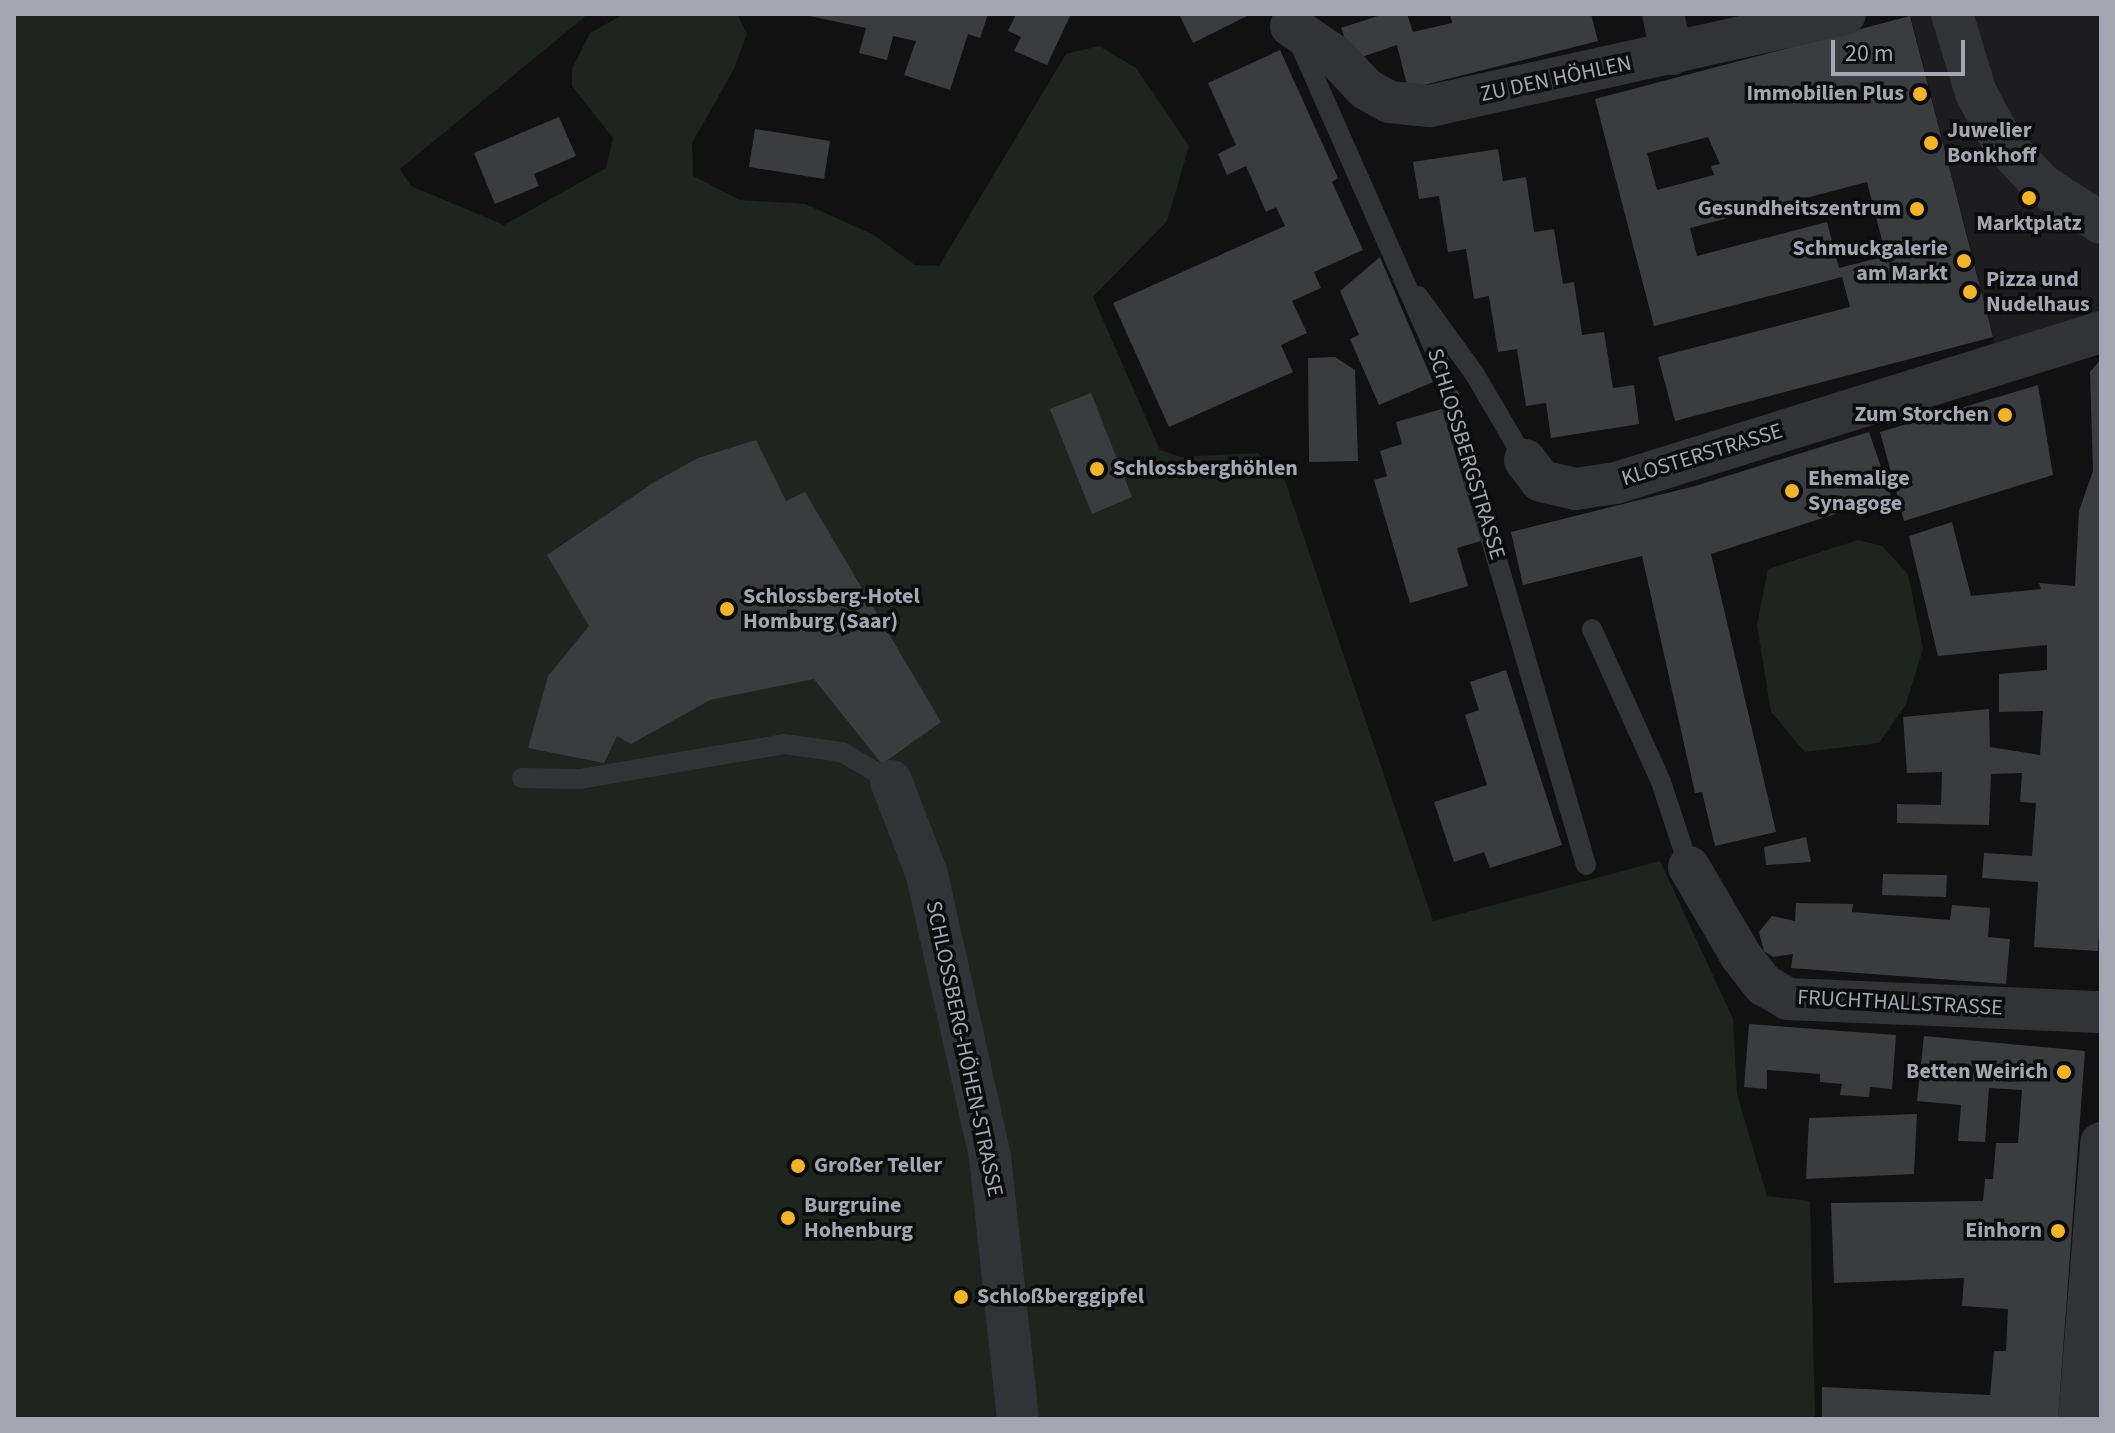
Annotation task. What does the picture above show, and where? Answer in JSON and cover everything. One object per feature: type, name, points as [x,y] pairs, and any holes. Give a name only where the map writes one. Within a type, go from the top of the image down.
[{"type":"street","points":[[1663,14],[1672,54]]},
{"type":"street","name":"ZU DEN HÖHLEN","points":[[1288,20],[1335,56],[1366,89],[1409,106],[1672,54],[1845,14]]},
{"type":"street","points":[[1952,14],[1976,93],[2003,143],[2042,185],[2101,223]]},
{"type":"street","name":"KLOSTERSTRASSE","points":[[1525,460],[1541,481],[1575,489],[1616,483],[2101,332]]},
{"type":"street","name":"SCHLOSSBERG-HÖHEN-STRASSE","points":[[891,781],[927,875],[990,1157],[1018,1419]]},
{"type":"street","name":"FRUCHTHALLSTRASSE","points":[[1689,867],[1741,956],[1764,985],[1788,999],[2101,1012]]},
{"type":"street","points":[[2079,1419],[2101,1143]]},
{"type":"lane","name":"SCHLOSSBERGSTRASSE","points":[[1288,20],[1401,274],[1460,422],[1586,865]]},
{"type":"lane","name":"KLOSTERSTRASSE","points":[[1401,274],[1452,340],[1525,460]]},
{"type":"lane","name":"FRUCHTHALLSTRASSE","points":[[1592,629],[1661,782],[1689,867]]},
{"type":"lane","points":[[522,778],[580,779],[784,744],[842,752],[891,781]]},
{"type":"shaded area","points":[[14,14],[588,14],[400,169],[411,186],[504,225],[606,168],[613,138],[572,86],[572,69],[590,33],[624,14],[737,14],[747,34],[733,71],[692,143],[693,176],[740,200],[805,204],[874,235],[915,265],[939,266],[1066,54],[1099,46],[1136,68],[1189,146],[1167,221],[1093,297],[1160,450],[1181,457],[1258,453],[1285,481],[1433,921],[1660,861],[1733,1019],[1737,1094],[1767,1196],[1810,1201],[1815,1419],[14,1419]]},
{"type":"shaded area","name":"Marktplatz","points":[[1910,14],[2101,14],[2101,332],[2000,363]]},
{"type":"shaded area","points":[[1858,540],[1882,546],[1908,574],[1923,649],[1906,704],[1879,743],[1805,752],[1771,712],[1757,625],[1768,569]]},
{"type":"building","points":[[800,14],[988,14],[980,38],[968,34],[950,90],[904,75],[916,41],[893,36],[887,60],[859,53],[866,28]]},
{"type":"building","points":[[1016,14],[1071,14],[1047,65],[1014,51],[1021,37],[1008,31]]},
{"type":"building","points":[[1179,14],[1251,14],[1193,43]]},
{"type":"building","points":[[1384,14],[1407,14],[1413,32],[1452,23],[1450,14],[1591,14],[1598,41],[1408,89],[1397,45],[1353,60],[1341,28]]},
{"type":"building","points":[[1910,16],[1993,337],[1675,421],[1658,357],[1850,307],[1842,277],[1654,326],[1595,99]],"holes":[[[1708,137],[1720,164],[1711,166],[1714,175],[1657,190],[1647,153]],[[1867,182],[1886,256],[1839,268],[1827,222],[1697,256],[1690,228]]]},
{"type":"building","points":[[1280,50],[1338,178],[1332,182],[1363,250],[1314,272],[1321,288],[1292,301],[1307,333],[1281,345],[1293,372],[1169,427],[1113,303],[1285,226],[1276,207],[1266,212],[1246,166],[1227,175],[1218,154],[1236,145],[1208,83]]},
{"type":"building","points":[[559,117],[576,156],[534,174],[539,186],[495,204],[474,153]]},
{"type":"building","points":[[755,129],[830,141],[824,179],[749,167]]},
{"type":"building","points":[[1498,149],[1503,181],[1526,177],[1534,232],[1554,229],[1563,284],[1574,282],[1582,335],[1604,332],[1613,388],[1634,385],[1639,424],[1551,438],[1546,403],[1526,406],[1517,349],[1498,352],[1489,296],[1474,299],[1466,249],[1448,252],[1439,196],[1419,199],[1413,162]]},
{"type":"building","points":[[1380,257],[1433,382],[1379,405],[1350,339],[1359,335],[1340,291]]},
{"type":"building","points":[[1335,357],[1355,370],[1358,461],[1309,462],[1308,358]]},
{"type":"building","points":[[2101,359],[2101,897],[2098,951],[2034,947],[2038,882],[1982,878],[1984,853],[2032,856],[2036,803],[2020,802],[2022,773],[1991,774],[1989,825],[1897,823],[1897,804],[1941,805],[1942,772],[1907,773],[1903,717],[1989,709],[1990,747],[2040,755],[2043,711],[1999,712],[1999,674],[2047,670],[2047,645],[1938,656],[1909,536],[1952,522],[1971,596],[2041,589],[2039,583],[2075,586],[2079,511],[2093,471],[2090,372]]},
{"type":"building","points":[[2038,385],[2053,475],[1904,521],[1880,432]]},
{"type":"building","points":[[1091,393],[1132,497],[1092,514],[1050,409]]},
{"type":"building","points":[[1442,409],[1481,541],[1457,548],[1468,586],[1410,603],[1374,480],[1387,476],[1380,451],[1402,444],[1396,422]]},
{"type":"building","points":[[1869,432],[1891,496],[1711,554],[1776,832],[1715,846],[1702,792],[1695,793],[1642,556],[1523,585],[1511,532],[1695,486]]},
{"type":"building","name":"Schlossberg-Hotel Homburg (Saar)","points":[[756,440],[786,501],[805,492],[941,722],[882,764],[814,679],[710,700],[631,744],[617,736],[604,763],[528,748],[548,676],[589,626],[547,555],[656,481],[698,458]]},
{"type":"building","points":[[1506,670],[1562,845],[1490,868],[1484,852],[1454,862],[1434,802],[1487,785],[1465,715],[1479,710],[1470,682]]},
{"type":"building","points":[[1806,837],[1811,862],[1766,865],[1764,847]]},
{"type":"building","points":[[1883,874],[1947,875],[1946,897],[1882,895]]},
{"type":"building","points":[[1796,903],[1853,904],[1852,912],[1950,920],[1952,905],[1990,908],[1988,937],[2010,939],[2006,984],[1791,968],[1793,954],[1773,957],[1764,951],[1759,932],[1772,916],[1795,921]]},
{"type":"building","points":[[1749,1024],[1896,1035],[1892,1089],[1870,1087],[1869,1097],[1840,1095],[1842,1084],[1820,1082],[1820,1074],[1767,1070],[1767,1089],[1744,1087]]},
{"type":"building","points":[[1924,1036],[2085,1051],[2058,1419],[1822,1417],[1822,1387],[1990,1395],[1994,1351],[2006,1351],[2008,1309],[1962,1306],[1964,1278],[1834,1283],[1831,1203],[1983,1201],[1985,1179],[1993,1179],[1996,1143],[2018,1143],[2022,1090],[1989,1088],[1985,1142],[1958,1141],[1961,1105],[1917,1101]]},
{"type":"building","points":[[1917,1114],[1914,1174],[1806,1179],[1809,1118]]},
{"type":"place","name":"Immobilien Plus","points":[[1920,94]]},
{"type":"place","name":"Juwelier Bonkhoff","points":[[1931,143]]},
{"type":"place","name":"Marktplatz","points":[[2029,198]]},
{"type":"place","name":"Gesundheitszentrum","points":[[1917,209]]},
{"type":"place","name":"Schmuckgalerie am Markt","points":[[1964,261]]},
{"type":"place","name":"Pizza und Nudelhaus","points":[[1970,292]]},
{"type":"place","name":"Zum Storchen","points":[[2005,415]]},
{"type":"place","name":"Schlossberghöhlen","points":[[1097,469]]},
{"type":"place","name":"Ehemalige Synagoge","points":[[1792,491]]},
{"type":"place","name":"Schlossberg-Hotel Homburg (Saar)","points":[[727,609]]},
{"type":"place","name":"Betten Weirich","points":[[2064,1072]]},
{"type":"place","name":"Großer Teller","points":[[798,1166]]},
{"type":"place","name":"Burgruine Hohenburg","points":[[788,1218]]},
{"type":"place","name":"Einhorn","points":[[2058,1231]]},
{"type":"place","name":"Schloßberggipfel","points":[[961,1297]]}]
